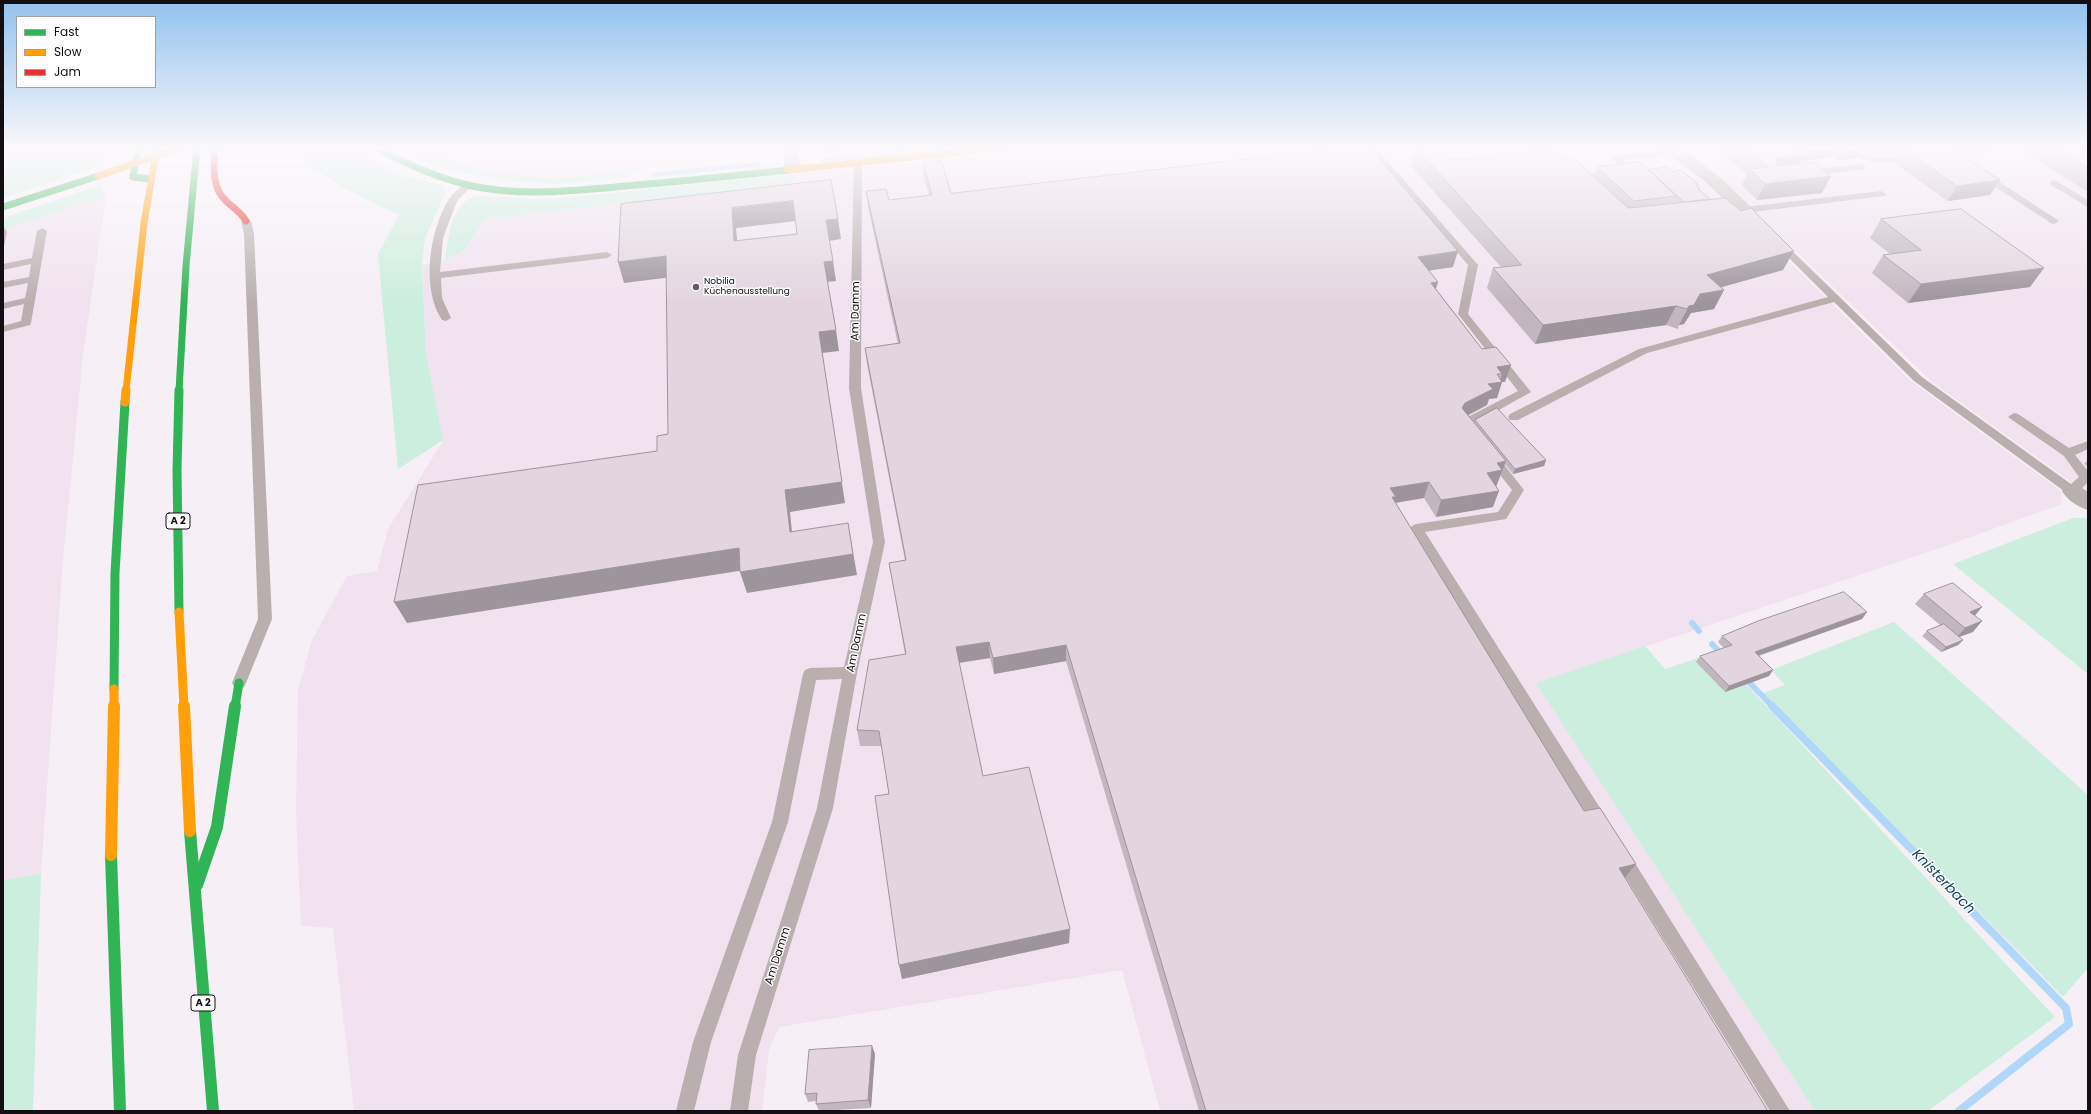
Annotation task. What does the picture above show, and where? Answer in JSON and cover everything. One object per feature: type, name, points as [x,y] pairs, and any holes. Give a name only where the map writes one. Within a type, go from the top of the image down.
[{"type":"main road","points":[[3,207],[28,199]]},
{"type":"main road","points":[[120,1111],[111,892],[115,573],[124,414],[134,304],[148,199]]},
{"type":"main road","name":"A 2","points":[[191,199],[180,355],[178,554],[180,650],[193,895],[213,1111]]},
{"type":"main road","points":[[224,199],[242,211],[246,221]]},
{"type":"main road","points":[[193,895],[217,827],[230,732],[239,683]]},
{"type":"street","points":[[1734,199],[1745,210]]},
{"type":"lane","points":[[446,318],[437,298],[434,264],[438,238],[453,199]]},
{"type":"lane","name":"Am Damm","points":[[739,1111],[747,1055],[824,808],[850,672],[879,542],[856,388],[858,199]]},
{"type":"lane","points":[[1415,199],[1473,265],[1463,314],[1525,392],[1464,424],[1518,490],[1502,516],[1416,529],[1607,834]]},
{"type":"lane","points":[[1727,212],[1839,199]]},
{"type":"lane","points":[[2020,199],[2054,221]]},
{"type":"lane","points":[[1745,210],[1756,221]]},
{"type":"lane","points":[[239,683],[265,619],[250,234],[246,221]]},
{"type":"lane","points":[[3,331],[26,323],[42,231]]},
{"type":"lane","points":[[1774,238],[1837,298],[1918,379],[2080,497],[2086,477],[2068,453],[2014,417]]},
{"type":"lane","points":[[436,276],[606,255]]},
{"type":"lane","points":[[3,267],[37,260]]},
{"type":"lane","points":[[3,285],[34,279]]},
{"type":"lane","points":[[1514,417],[1643,351],[1837,298]]},
{"type":"lane","points":[[3,306],[30,300]]},
{"type":"lane","points":[[2068,453],[2088,445]]},
{"type":"lane","points":[[685,1111],[702,1042],[780,822],[810,674],[850,672]]},
{"type":"lane","points":[[1616,847],[1781,1111]]},
{"type":"shaded area","points":[[97,199],[106,199],[83,355],[62,571],[41,874],[3,880],[3,230]]},
{"type":"shaded area","points":[[660,199],[1725,199],[1911,381],[2061,491],[2062,504],[1934,550],[1537,683],[1815,1111],[1160,1111],[1122,970],[779,1027],[769,1050],[762,1111],[354,1111],[333,928],[301,926],[296,812],[298,690],[312,640],[347,576],[377,571],[388,529],[443,441],[426,354],[422,265],[445,260],[464,251],[484,219]]},
{"type":"shaded area","points":[[1741,199],[2088,199],[2088,494],[1932,382]]},
{"type":"green space","points":[[59,199],[97,199],[3,230],[3,218]]},
{"type":"green space","points":[[366,199],[442,199],[425,238],[422,265],[426,354],[443,440],[398,469],[378,254],[399,215]]},
{"type":"green space","points":[[469,199],[660,199],[484,219],[464,251],[445,260],[449,233],[452,224],[460,207],[466,201]]},
{"type":"green space","points":[[2073,518],[2088,518],[2088,674],[1953,564]]},
{"type":"green space","points":[[1894,622],[2088,795],[2088,968],[2063,997],[1763,693],[1785,685],[1771,670]]},
{"type":"green space","points":[[1645,646],[1665,669],[1716,652],[2055,1017],[1928,1111],[1815,1111],[1536,683]]},
{"type":"green space","points":[[41,874],[33,1111],[3,1111],[3,880]]},
{"type":"building","points":[[665,199],[834,199],[838,219],[826,220],[833,261],[824,262],[836,330],[819,332],[842,482],[785,490],[790,532],[848,523],[853,554],[740,572],[739,548],[394,602],[418,485],[657,451],[657,436],[668,434],[666,256],[618,262],[621,204]],"holes":[[[793,201],[797,234],[734,241],[732,208]]]},
{"type":"building","points":[[868,199],[1413,199],[1458,251],[1418,257],[1438,282],[1431,283],[1482,349],[1496,347],[1511,365],[1497,367],[1502,374],[1497,374],[1502,382],[1488,384],[1493,389],[1465,403],[1462,408],[1506,461],[1497,463],[1502,470],[1487,473],[1499,491],[1441,500],[1429,482],[1390,488],[1396,497],[1392,497],[1584,811],[1600,808],[1636,864],[1619,868],[1768,1111],[1206,1111],[1066,645],[993,658],[989,642],[956,647],[983,776],[1029,767],[1070,929],[899,965],[875,796],[889,794],[879,731],[857,730],[869,660],[906,654],[889,563],[906,560],[865,348],[900,343]]},
{"type":"building","points":[[1462,199],[1618,199],[1628,208],[1726,199],[1741,211],[1751,208],[1794,251],[1707,275],[1724,290],[1700,294],[1694,305],[1689,306],[1687,309],[1676,306],[1543,325],[1493,268],[1521,265]]},
{"type":"building","points":[[1632,199],[1651,199],[1634,201]]},
{"type":"building","points":[[1681,199],[1710,199],[1684,202]]},
{"type":"building","points":[[1961,209],[2044,268],[1921,284],[1883,255],[1921,250],[1881,219]]},
{"type":"building","points":[[1497,408],[1546,460],[1515,469],[1475,420]]},
{"type":"building","points":[[1953,583],[1982,607],[1970,612],[1982,621],[1965,628],[1924,594]]},
{"type":"building","points":[[1844,592],[1867,612],[1755,652],[1773,670],[1729,686],[1700,656],[1732,645],[1722,636],[1758,621]]},
{"type":"building","points":[[1944,624],[1963,640],[1946,647],[1927,631]]},
{"type":"building","points":[[872,1046],[868,1100],[816,1104],[817,1093],[805,1094],[809,1050]]},
{"type":"waterway","name":"Knisterbach","points":[[1692,623],[1699,631]]},
{"type":"waterway","name":"Knisterbach","points":[[1712,644],[1723,656]]},
{"type":"waterway","name":"Knisterbach","points":[[1745,678],[1773,707]]},
{"type":"waterway","name":"Knisterbach","points":[[1772,706],[2066,1008],[2069,1024],[1959,1111]]},
{"type":"traffic: fast","points":[[3,207],[28,199]]},
{"type":"traffic: fast","points":[[179,612],[177,470],[178,413],[182,326],[192,199]]},
{"type":"traffic: fast","points":[[114,689],[115,573],[125,402]]},
{"type":"traffic: fast","points":[[197,885],[217,827],[230,732],[239,683]]},
{"type":"traffic: fast","points":[[190,831],[213,1111]]},
{"type":"traffic: fast","points":[[111,855],[111,892],[120,1111]]},
{"type":"traffic: slow","points":[[125,402],[144,223],[148,199]]},
{"type":"traffic: slow","points":[[179,612],[190,831]]},
{"type":"traffic: slow","points":[[111,855],[114,689]]},
{"type":"traffic: jam","points":[[224,199],[240,212],[246,221]]},
{"type":"place","name":"Nobilia Küchenausstellung","points":[[696,287]]}]
